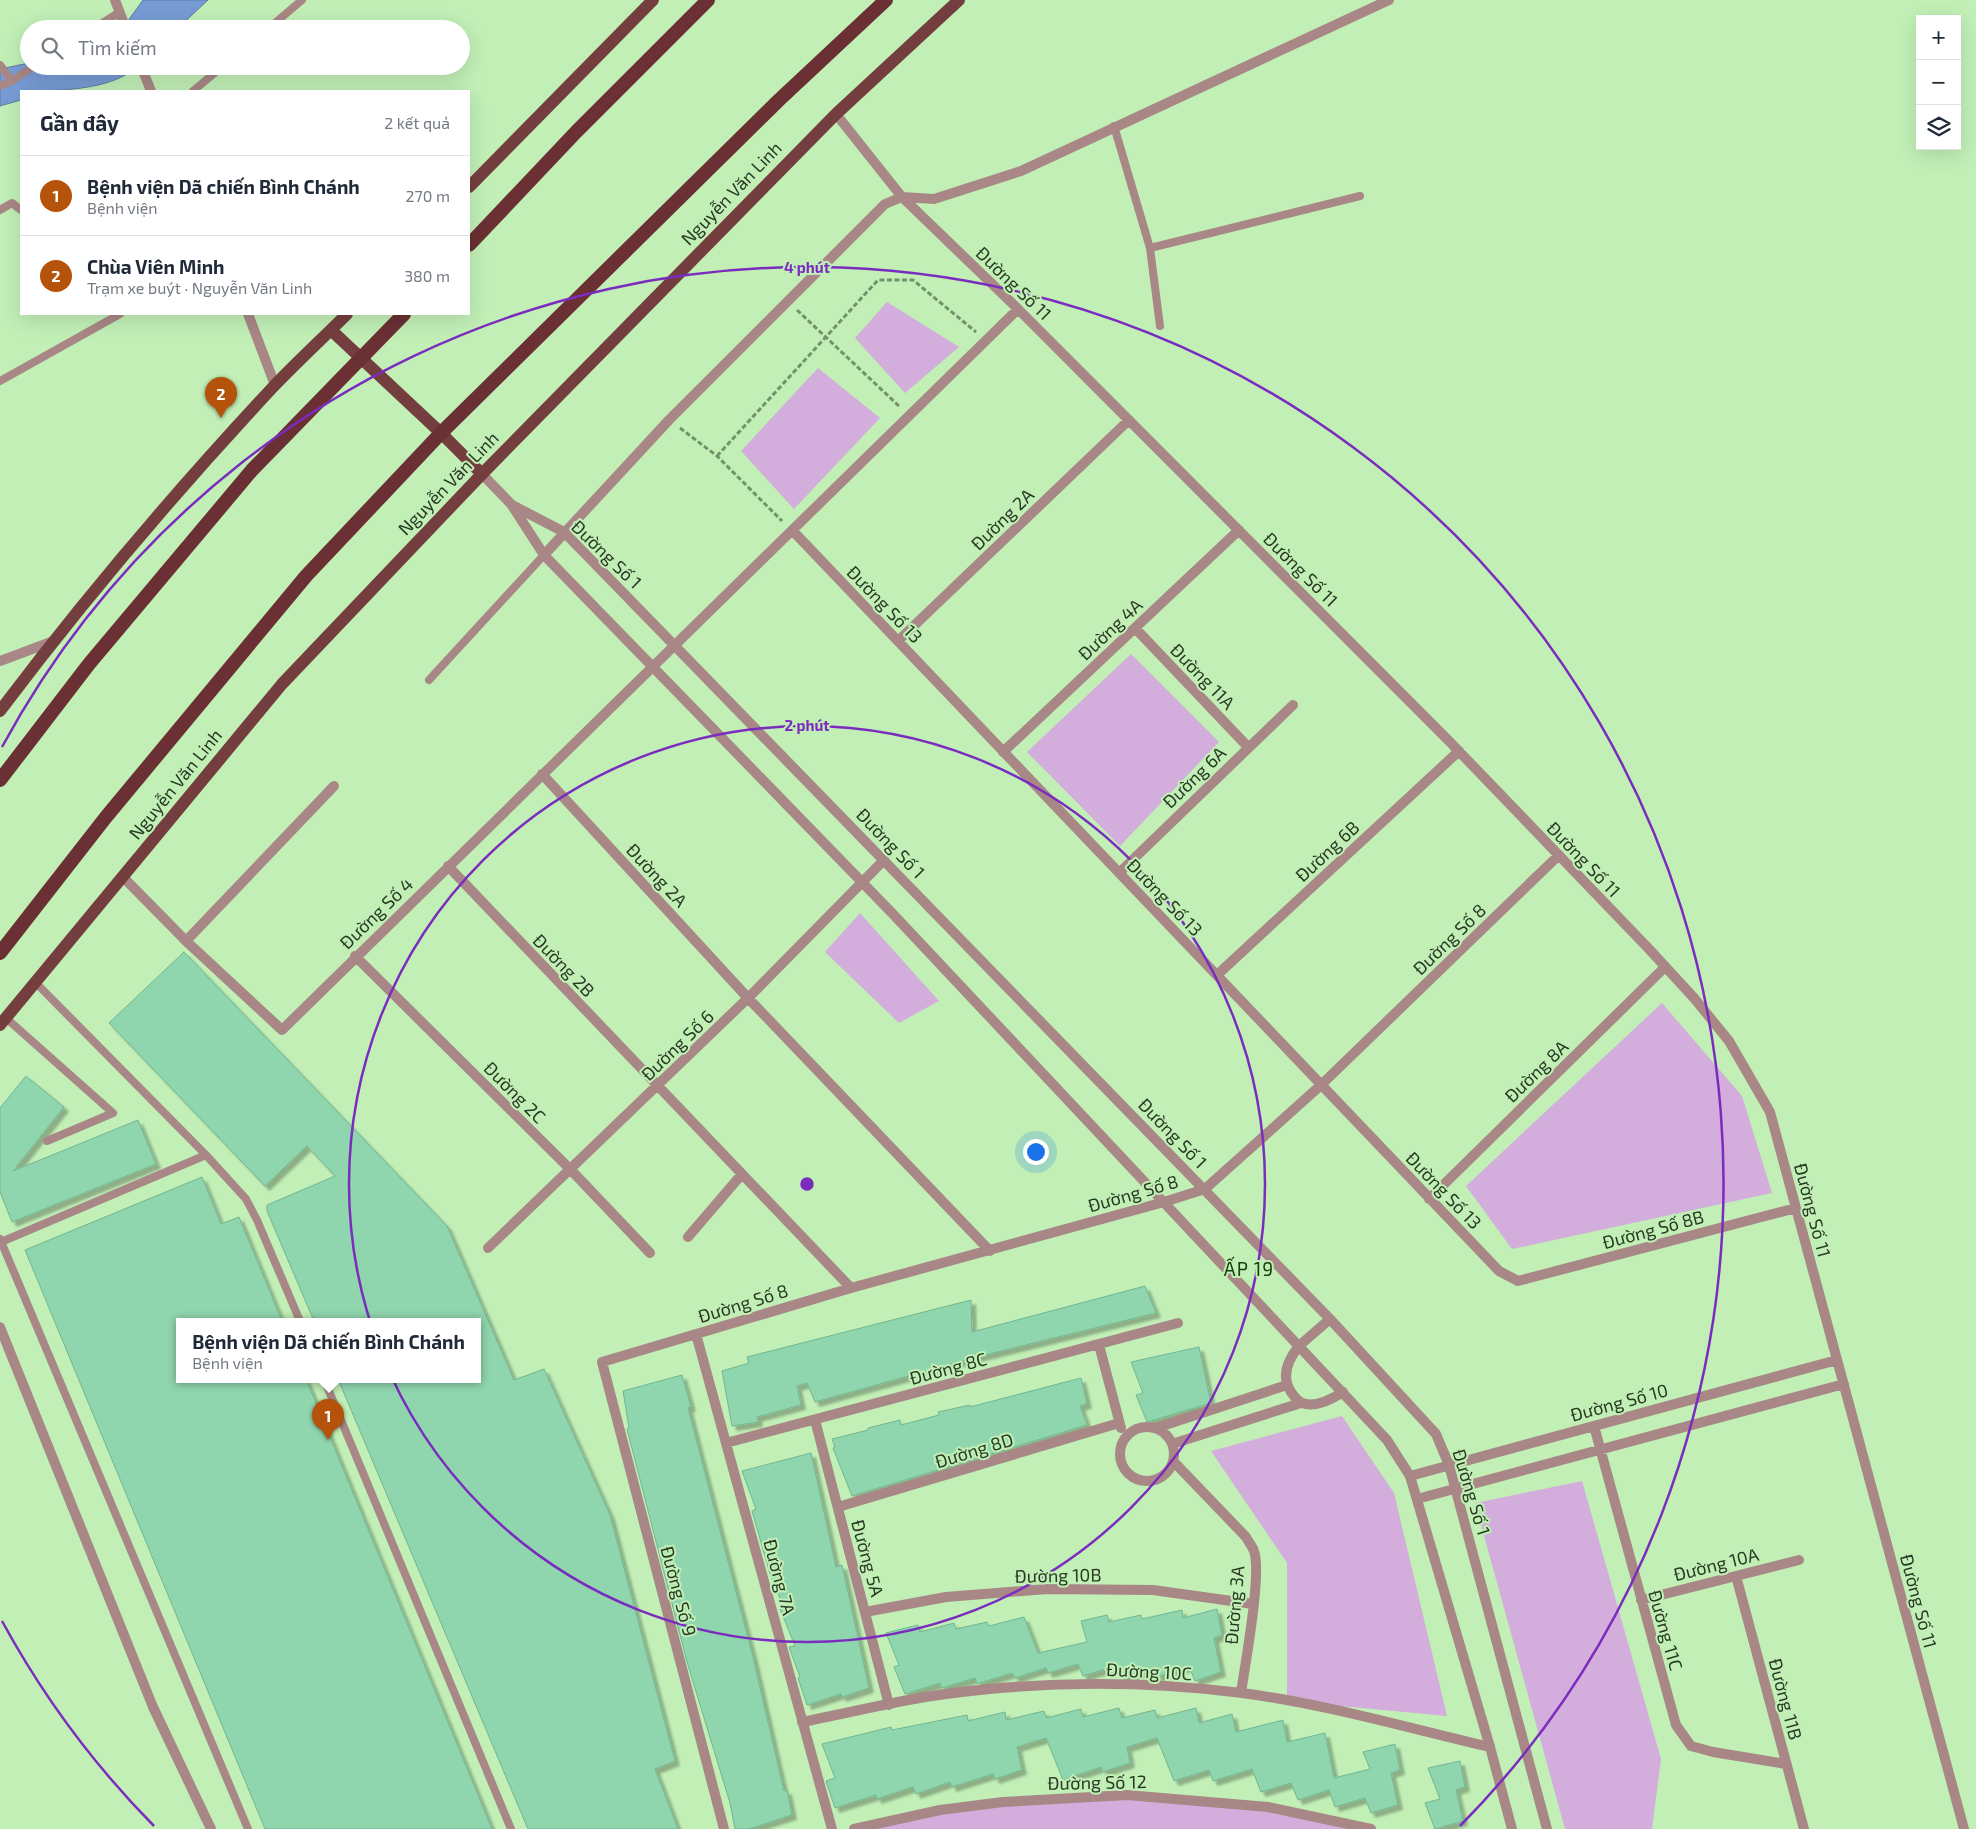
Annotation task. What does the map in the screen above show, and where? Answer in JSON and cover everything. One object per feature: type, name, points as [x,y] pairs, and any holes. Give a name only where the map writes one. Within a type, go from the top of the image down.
[{"type":"highway","points":[[470,244],[576,132],[708,0]]},
{"type":"highway","name":"Nguyễn Văn Linh","points":[[0,953],[106,817],[294,590],[441,433],[779,100],[886,0]]},
{"type":"highway","points":[[0,780],[89,664],[246,478],[403,315]]},
{"type":"main road","points":[[470,186],[653,0]]},
{"type":"main road","name":"Nguyễn Văn Linh","points":[[3,1022],[282,684],[482,474],[836,114],[958,0]]},
{"type":"main road","points":[[0,711],[52,642],[275,385],[346,315]]},
{"type":"main road","points":[[331,330],[482,474]]},
{"type":"street","points":[[115,0],[123,20]]},
{"type":"street","points":[[544,555],[669,420],[886,204],[902,197],[934,199],[1021,172],[1114,126],[1389,0]]},
{"type":"street","points":[[145,75],[151,90]]},
{"type":"street","name":"Đường Số 11","points":[[836,114],[902,197],[1018,309],[1458,751],[1694,998],[1729,1041],[1770,1112],[1964,1829]]},
{"type":"street","name":"Đường Số 4","points":[[123,877],[186,941],[282,1030],[355,956],[1018,309]]},
{"type":"street","points":[[248,315],[275,385]]},
{"type":"street","name":"Đường 2A","points":[[898,641],[1129,420]]},
{"type":"street","points":[[482,474],[511,504],[544,555],[861,881],[1387,1440],[1410,1476],[1490,1746],[1512,1829]]},
{"type":"street","name":"Đường Số 1","points":[[511,504],[564,532],[1205,1189],[1330,1319],[1436,1434],[1449,1465],[1547,1829]]},
{"type":"street","name":"Đường Số 13","points":[[792,530],[1499,1271],[1518,1281]]},
{"type":"street","name":"Đường 4A","points":[[1003,752],[1239,530]]},
{"type":"street","name":"Đường 11A","points":[[1135,628],[1248,747]]},
{"type":"street","points":[[0,662],[52,642]]},
{"type":"street","name":"Đường 6A","points":[[1119,873],[1293,705]]},
{"type":"street","name":"Đường 6B","points":[[1217,976],[1458,751]]},
{"type":"street","name":"Đường 2A","points":[[542,774],[748,998],[990,1250]]},
{"type":"street","points":[[186,941],[334,786]]},
{"type":"street","name":"Đường Số 8","points":[[602,1362],[851,1288],[1205,1189],[1321,1085],[1559,855]]},
{"type":"street","name":"Đường Số 6","points":[[488,1248],[748,998],[861,881],[884,860]]},
{"type":"street","name":"Đường 2B","points":[[448,866],[851,1288]]},
{"type":"street","name":"Đường 2C","points":[[355,956],[570,1169],[650,1253]]},
{"type":"street","name":"Đường 8A","points":[[1430,1199],[1665,967]]},
{"type":"street","points":[[688,1237],[742,1174]]},
{"type":"street","name":"Đường Số 8B","points":[[1518,1281],[1796,1208]]},
{"type":"street","points":[[1301,1403],[1287,1385],[1288,1365],[1300,1346],[1330,1319]]},
{"type":"street","name":"Đường 8C","points":[[726,1443],[1178,1323]]},
{"type":"street","points":[[0,1327],[153,1707],[211,1829]]},
{"type":"street","name":"Đường 7A","points":[[696,1334],[832,1829]]},
{"type":"street","points":[[1099,1345],[1124,1439],[1119,1457],[1127,1474],[1135,1480],[1144,1482],[1163,1477],[1173,1461],[1172,1444],[1168,1437],[1156,1428]]},
{"type":"street","name":"Đường Số 10","points":[[1410,1476],[1837,1360]]},
{"type":"street","name":"Đường Số 9","points":[[602,1362],[724,1829]]},
{"type":"street","points":[[1416,1499],[1456,1490],[1844,1384]]},
{"type":"street","points":[[1124,1439],[1138,1428],[1156,1428],[1287,1385]]},
{"type":"street","points":[[1172,1444],[1301,1403],[1321,1402],[1343,1392]]},
{"type":"street","name":"Đường 5A","points":[[815,1420],[889,1705]]},
{"type":"street","name":"Đường 8D","points":[[838,1507],[1119,1423]]},
{"type":"street","name":"Đường 11C","points":[[1594,1426],[1599,1451],[1676,1725],[1691,1746],[1713,1752],[1786,1764]]},
{"type":"street","name":"Đường 3A","points":[[1173,1461],[1246,1537],[1254,1550],[1256,1566],[1241,1693]]},
{"type":"street","name":"Đường 10A","points":[[1641,1600],[1799,1560]]},
{"type":"street","name":"Đường 11B","points":[[1736,1576],[1804,1829]]},
{"type":"street","name":"Đường 10B","points":[[865,1612],[946,1598],[1047,1589],[1153,1590],[1252,1604]]},
{"type":"street","name":"Đường 10C","points":[[802,1722],[924,1698],[1005,1687],[1120,1684],[1241,1693],[1355,1715],[1490,1746]]},
{"type":"street","name":"Đường Số 12","points":[[854,1829],[940,1810],[1003,1802],[1127,1795],[1268,1806],[1371,1829]]},
{"type":"lane","points":[[279,20],[302,0]]},
{"type":"lane","points":[[108,20],[120,12]]},
{"type":"lane","points":[[0,65],[12,81]]},
{"type":"lane","points":[[0,86],[21,75]]},
{"type":"lane","points":[[193,90],[212,75]]},
{"type":"lane","points":[[1114,126],[1150,248],[1160,326]]},
{"type":"lane","points":[[1150,248],[1360,196]]},
{"type":"lane","points":[[0,210],[12,203],[20,209]]},
{"type":"lane","points":[[0,381],[118,315]]},
{"type":"lane","points":[[429,680],[544,555]]},
{"type":"lane","points":[[36,983],[206,1156],[252,1209],[299,1318]]},
{"type":"lane","points":[[3,1022],[113,1113],[47,1141]]},
{"type":"lane","points":[[206,1156],[1,1241],[248,1829]]},
{"type":"lane","points":[[326,1383],[511,1829]]},
{"type":"path","points":[[717,456],[878,280],[913,280],[986,341]]},
{"type":"path","points":[[787,301],[909,416]]},
{"type":"path","points":[[669,420],[717,456],[792,530]]},
{"type":"shaded area","points":[[887,302],[959,347],[905,393],[855,338]]},
{"type":"shaded area","points":[[818,368],[880,418],[794,509],[741,451]]},
{"type":"shaded area","points":[[1131,654],[1219,742],[1120,846],[1027,752]]},
{"type":"shaded area","points":[[860,913],[939,1001],[899,1023],[825,952]]},
{"type":"shaded area","points":[[1662,1003],[1742,1096],[1772,1193],[1512,1249],[1466,1186]]},
{"type":"shaded area","points":[[1342,1416],[1394,1493],[1447,1716],[1287,1701],[1287,1563],[1211,1451]]},
{"type":"shaded area","points":[[1582,1481],[1661,1759],[1652,1829],[1565,1829],[1475,1503]]},
{"type":"shaded area","points":[[1127,1795],[1267,1807],[1371,1829],[853,1829],[940,1810]]},
{"type":"water","points":[[143,0],[208,0],[187,20],[129,20]]},
{"type":"water","points":[[20,65],[20,75],[125,75],[99,85],[82,88],[20,90],[20,100],[0,106],[0,69]]},
{"type":"building","points":[[184,952],[447,1226],[514,1380],[544,1369],[610,1515],[675,1761],[655,1769],[678,1829],[528,1829],[340,1383],[481,1383],[481,1318],[313,1318],[267,1211],[267,1205],[335,1176],[307,1146],[265,1186],[109,1023]]},
{"type":"building","points":[[26,1076],[64,1107],[13,1171],[138,1120],[156,1164],[12,1222],[0,1192],[0,1108]]},
{"type":"building","points":[[202,1177],[221,1224],[239,1217],[281,1318],[176,1318],[176,1383],[308,1383],[492,1829],[265,1829],[25,1250]]},
{"type":"building","points":[[1145,1286],[1156,1313],[981,1356],[815,1402],[807,1383],[797,1386],[801,1405],[757,1417],[758,1422],[732,1426],[722,1371],[749,1363],[747,1357],[971,1300],[972,1332]]},
{"type":"building","points":[[1199,1347],[1211,1403],[1147,1422],[1136,1395],[1143,1393],[1131,1362]]},
{"type":"building","points":[[682,1375],[691,1407],[688,1408],[753,1657],[784,1791],[787,1790],[792,1815],[749,1829],[735,1829],[730,1803],[687,1662],[627,1429],[629,1428],[623,1391]]},
{"type":"building","points":[[1081,1378],[1087,1404],[1080,1406],[1087,1425],[852,1496],[833,1448],[835,1447],[832,1439],[868,1430],[868,1428],[900,1420],[901,1425],[939,1415],[938,1412],[970,1405],[970,1407]]},
{"type":"building","points":[[811,1453],[836,1567],[842,1565],[869,1688],[842,1697],[841,1694],[807,1705],[798,1678],[800,1677],[789,1647],[795,1646],[780,1609],[784,1608],[770,1574],[752,1511],[756,1509],[742,1471]]},
{"type":"building","points":[[1217,1609],[1222,1635],[1214,1638],[1221,1672],[1195,1681],[1189,1666],[1157,1677],[1154,1669],[1127,1678],[1121,1677],[1116,1666],[1083,1676],[1078,1664],[1048,1673],[1046,1668],[1015,1678],[1012,1673],[977,1684],[975,1678],[942,1688],[940,1683],[905,1694],[894,1667],[899,1665],[886,1633],[918,1625],[920,1632],[954,1623],[956,1629],[987,1622],[989,1626],[1024,1617],[1038,1653],[1087,1642],[1081,1621],[1107,1615],[1109,1622],[1141,1615],[1142,1619],[1182,1610],[1183,1618]]},
{"type":"building","points":[[1119,1708],[1122,1718],[1155,1710],[1157,1718],[1196,1708],[1199,1723],[1232,1714],[1236,1732],[1283,1720],[1287,1742],[1325,1733],[1334,1778],[1370,1769],[1363,1752],[1395,1744],[1400,1770],[1391,1773],[1398,1805],[1371,1813],[1365,1798],[1335,1807],[1329,1790],[1298,1800],[1291,1783],[1261,1792],[1252,1769],[1213,1781],[1209,1770],[1174,1781],[1157,1738],[1127,1747],[1130,1763],[1103,1772],[1101,1767],[1063,1780],[1046,1738],[1017,1747],[1022,1770],[995,1779],[993,1774],[952,1787],[950,1782],[916,1794],[913,1787],[877,1799],[876,1795],[835,1808],[826,1781],[835,1778],[822,1744],[891,1727],[892,1730],[967,1715],[968,1721],[1005,1712],[1006,1720],[1044,1711],[1046,1718],[1081,1709],[1083,1717]]},
{"type":"building","points":[[1460,1761],[1465,1787],[1456,1790],[1463,1821],[1435,1829],[1425,1803],[1440,1799],[1428,1768]]},
{"type":"place","name":"Chùa Viên Minh","points":[[221,418]]},
{"type":"place","name":"Bệnh viện Dã chiến Bình Chánh","points":[[328,1440]]},
{"type":"district","name":"ẤP 19","points":[[1249,1268]]}]
